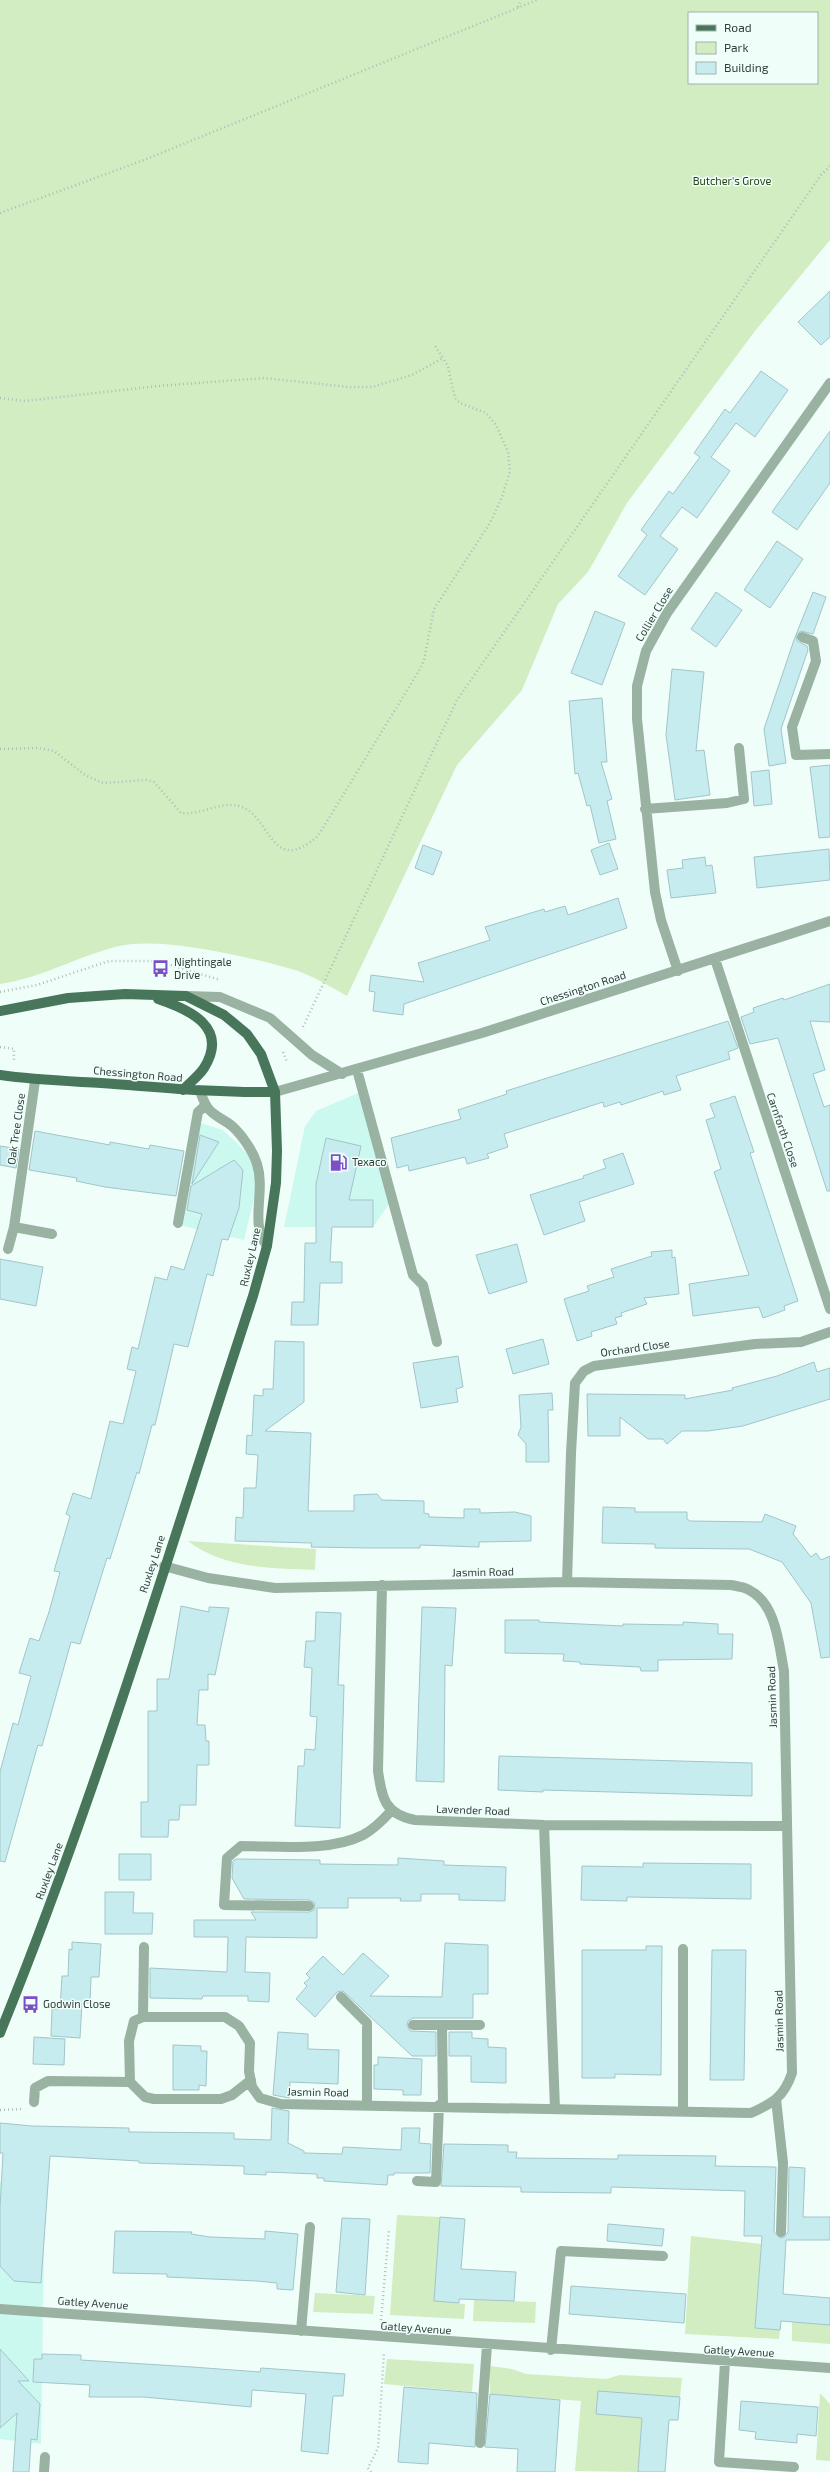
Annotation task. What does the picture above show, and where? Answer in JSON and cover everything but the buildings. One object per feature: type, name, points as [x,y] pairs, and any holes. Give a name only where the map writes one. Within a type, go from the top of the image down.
[{"type":"main road","points":[[145,994],[176,1005],[202,1019],[210,1032],[213,1045],[204,1068],[183,1090]]},
{"type":"main road","points":[[0,1011],[68,998],[145,994],[186,996],[224,1015],[247,1034],[261,1054],[275,1092]]},
{"type":"main road","name":"Chessington Road","points":[[0,1075],[35,1080],[100,1083],[183,1090],[275,1092]]},
{"type":"main road","name":"Ruxley Lane","points":[[0,2033],[35,1946],[101,1761],[251,1303],[267,1246],[276,1183],[277,1151],[275,1092]]},
{"type":"street","name":"Collier Close","points":[[678,971],[661,920],[655,892],[645,810],[637,719],[638,686],[646,651],[666,613],[830,383]]},
{"type":"street","points":[[802,637],[813,641],[816,661],[792,727],[796,755],[830,754]]},
{"type":"street","points":[[645,810],[727,803],[744,799],[739,748]]},
{"type":"street","name":"Chessington Road","points":[[275,1092],[357,1070],[482,1033],[830,921]]},
{"type":"street","name":"Carnforth Close","points":[[715,959],[830,1309]]},
{"type":"street","points":[[186,996],[220,997],[270,1018],[312,1055],[342,1074]]},
{"type":"street","points":[[357,1070],[413,1275],[423,1285],[437,1342]]},
{"type":"street","name":"Oak Tree Close","points":[[8,1249],[14,1227],[35,1080]]},
{"type":"street","points":[[200,1091],[208,1109],[232,1126],[244,1139],[257,1162],[261,1180],[257,1226],[260,1237],[267,1246]]},
{"type":"street","points":[[178,1223],[198,1112],[206,1105]]},
{"type":"street","points":[[14,1227],[52,1234]]},
{"type":"street","name":"Orchard Close","points":[[568,1582],[570,1453],[576,1383],[584,1371],[594,1366],[755,1344],[801,1342],[830,1332]]},
{"type":"street","name":"Jasmin Road","points":[[143,2017],[225,2017],[240,2026],[250,2042],[252,2087],[260,2098],[280,2104],[555,2108],[751,2113],[776,2099],[789,2082],[792,2073],[784,1671],[778,1635],[769,1612],[758,1596],[748,1589],[730,1585],[568,1582],[275,1588],[208,1578],[164,1566]]},
{"type":"street","points":[[309,1906],[224,1905],[227,1858],[241,1846],[330,1845],[345,1842],[363,1835],[377,1826],[391,1811],[381,1791],[378,1771],[382,1585]]},
{"type":"street","name":"Lavender Road","points":[[391,1811],[400,1817],[415,1820],[544,1825],[786,1826]]},
{"type":"street","points":[[544,1825],[555,2108]]},
{"type":"street","points":[[130,2082],[131,2028],[134,2021],[143,2017],[144,1947]]},
{"type":"street","points":[[683,1949],[683,2111]]},
{"type":"street","points":[[342,1997],[367,2023],[367,2105]]},
{"type":"street","points":[[413,2025],[480,2025]]},
{"type":"street","points":[[417,2181],[436,2182],[441,2106],[442,2025]]},
{"type":"street","points":[[34,2102],[35,2088],[48,2081],[130,2082],[145,2097],[154,2099],[201,2100],[220,2099],[232,2095],[251,2080]]},
{"type":"street","points":[[776,2099],[783,2163],[781,2232]]},
{"type":"street","points":[[300,2331],[310,2227]]},
{"type":"street","points":[[551,2350],[560,2251],[663,2256]]},
{"type":"street","name":"Gatley Avenue","points":[[0,2309],[382,2338],[830,2368]]},
{"type":"street","points":[[480,2443],[487,2345]]},
{"type":"street","points":[[725,2362],[719,2462],[794,2467]]},
{"type":"street","points":[[44,2472],[45,2457]]},
{"type":"path","points":[[518,7],[521,0]]},
{"type":"path","points":[[0,213],[144,160],[537,0]]},
{"type":"path","points":[[303,1028],[457,700],[821,175],[830,166]]},
{"type":"path","points":[[0,749],[39,748],[54,751],[85,775],[103,783],[146,780],[154,782],[181,813],[191,813],[223,805],[241,806],[250,812],[274,842],[291,850],[302,848],[318,836],[420,670],[424,660],[434,609],[490,523],[507,483],[509,460],[496,425],[486,413],[460,403],[455,398],[448,367],[435,346]]},
{"type":"path","points":[[0,398],[25,400],[158,386],[264,378],[349,387],[372,387],[412,375],[443,358]]},
{"type":"path","points":[[0,1047],[14,1050],[14,1068]]},
{"type":"path","points":[[282,1048],[287,1062]]},
{"type":"path","points":[[371,2472],[368,2468],[378,2448],[382,2338],[389,2229]]},
{"type":"shaded area","points":[[365,1090],[394,1197],[373,1227],[284,1227],[305,1126],[316,1111]]},
{"type":"shaded area","points":[[200,1123],[223,1130],[250,1157],[257,1175],[255,1195],[244,1240],[183,1226]]},
{"type":"shaded area","points":[[0,2182],[45,2183],[41,2444],[0,2439]]},
{"type":"green space","name":"Butcher's Grove","points":[[0,0],[830,0],[830,240],[755,331],[627,503],[588,572],[558,604],[522,690],[457,765],[347,996],[323,982],[298,971],[234,955],[183,946],[159,944],[119,946],[89,955],[31,977],[0,984]]},
{"type":"green space","points":[[188,1541],[316,1549],[315,1570],[282,1569],[233,1562],[202,1550]]},
{"type":"green space","points":[[397,2215],[440,2217],[434,2301],[465,2304],[464,2319],[390,2315]]},
{"type":"green space","points":[[691,2236],[761,2244],[755,2328],[780,2330],[779,2339],[685,2334]]},
{"type":"green space","points":[[315,2293],[375,2296],[373,2314],[313,2312]]},
{"type":"green space","points":[[474,2299],[536,2302],[535,2323],[473,2321]]},
{"type":"green space","points":[[792,2322],[830,2325],[830,2344],[792,2341]]},
{"type":"green space","points":[[387,2359],[474,2364],[472,2392],[384,2384]]},
{"type":"green space","points":[[490,2366],[512,2369],[526,2374],[607,2379],[619,2375],[682,2378],[680,2397],[598,2392],[597,2414],[642,2418],[638,2472],[575,2471],[581,2401],[490,2394]]},
{"type":"green space","points":[[820,2393],[830,2404],[830,2461],[816,2460]]},
{"type":"place","name":"Nightingale Drive","points":[[161,968]]},
{"type":"place","name":"Texaco","points":[[339,1162]]},
{"type":"place","name":"Godwin Close","points":[[30,2004]]}]
